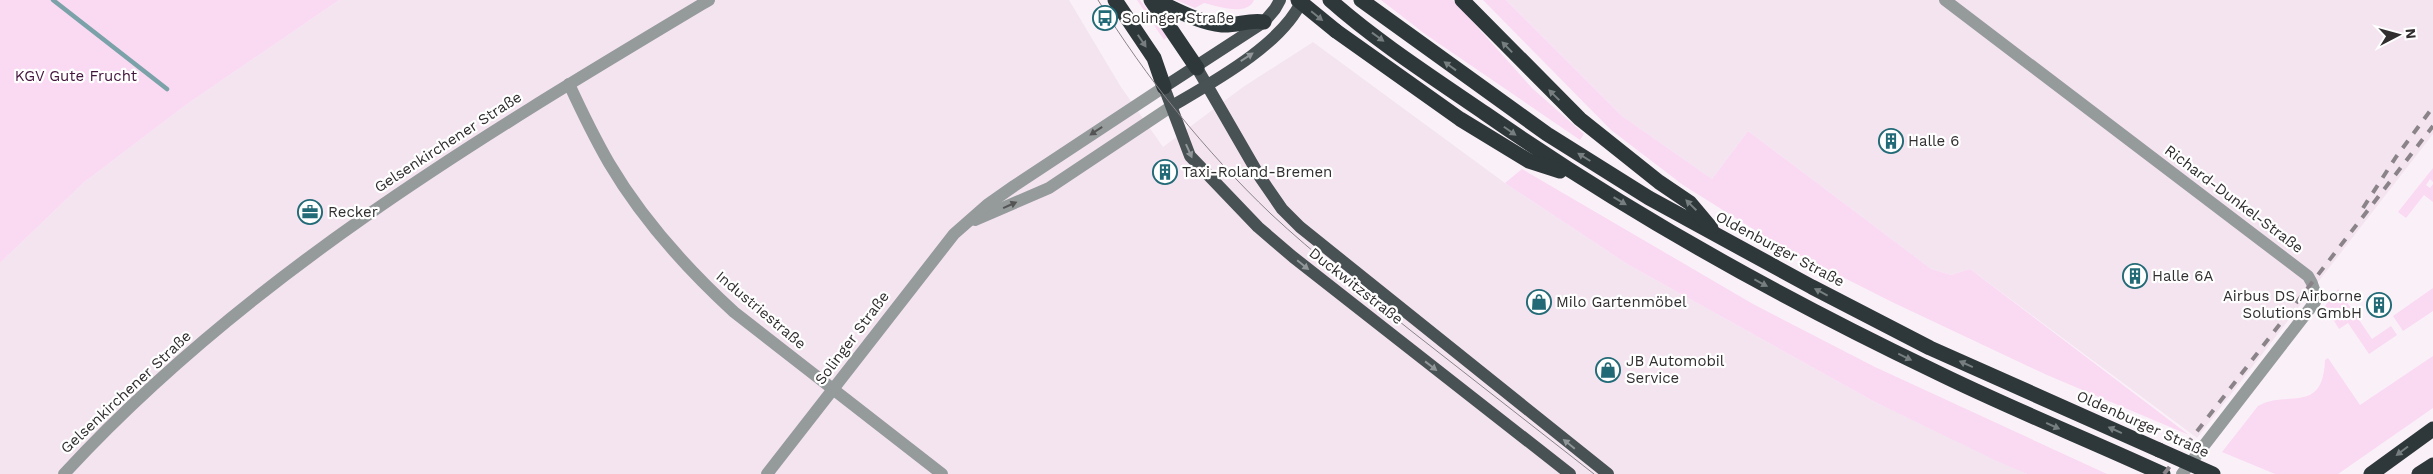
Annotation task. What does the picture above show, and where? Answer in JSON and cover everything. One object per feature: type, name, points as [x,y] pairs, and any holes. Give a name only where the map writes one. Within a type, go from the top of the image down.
[{"type":"highway","points":[[1115,0],[1154,58],[1164,87]]},
{"type":"highway","points":[[1151,0],[1197,68]]},
{"type":"highway","points":[[1155,0],[1220,24],[1238,25],[1254,20],[1264,22]]},
{"type":"highway","points":[[1300,0],[1336,31],[1460,119],[1529,161],[1578,176]]},
{"type":"highway","name":"Oldenburger Straße","points":[[1361,0],[1547,134],[1649,198],[1930,348],[2213,474]]},
{"type":"highway","points":[[1462,0],[1580,119],[1659,182],[1690,203],[1716,235]]},
{"type":"highway","points":[[1334,4],[1440,83],[1578,176],[1756,280],[1871,340],[1993,400],[2163,474]]},
{"type":"highway","points":[[2371,474],[2433,429]]},
{"type":"highway","points":[[2419,474],[2433,464]]},
{"type":"main road","points":[[1197,68],[1264,22],[1275,10],[1280,0]]},
{"type":"main road","points":[[1207,85],[1272,41],[1286,26],[1300,0]]},
{"type":"main road","name":"Solinger Straße","points":[[1164,87],[1197,68]]},
{"type":"main road","name":"Duckwitzstraße","points":[[1197,68],[1260,177],[1282,209],[1300,227],[1608,474]]},
{"type":"main road","name":"Solinger Straße","points":[[1172,106],[1207,85]]},
{"type":"main road","name":"Duckwitzstraße","points":[[1164,87],[1190,156],[1258,227],[1328,285],[1570,474]]},
{"type":"street","name":"Gelsenkirchener Straße","points":[[64,474],[149,389],[273,284],[411,184],[569,84],[709,0]]},
{"type":"street","points":[[1470,0],[1475,15]]},
{"type":"street","name":"Richard-Dunkel-Straße","points":[[1945,0],[2308,276],[2312,283],[2315,291],[2315,302],[2182,474]]},
{"type":"street","name":"Industriestraße","points":[[569,84],[609,163],[662,239],[704,284],[734,312],[942,474]]},
{"type":"street","name":"Solinger Straße","points":[[767,474],[944,244],[1007,191],[1164,87]]},
{"type":"street","name":"Solinger Straße","points":[[966,224],[1049,188],[1172,106]]},
{"type":"shaded area","points":[[339,0],[1069,0],[1121,87],[1163,147],[1243,87],[1313,42],[1505,183],[1629,265],[1875,402],[2027,474],[0,474],[0,263],[83,183],[187,104]]},
{"type":"shaded area","points":[[1506,0],[2433,0],[2433,134],[2197,438],[1970,269],[1951,275],[1931,269],[1748,131],[1712,179],[1622,116]]},
{"type":"green space","name":"KGV Gute Frucht","points":[[0,0],[339,0],[187,104],[83,183],[0,263]]},
{"type":"green space","points":[[1137,0],[1140,0],[1167,37],[1164,40]]},
{"type":"green space","points":[[1176,0],[1254,0],[1245,8],[1231,9],[1204,3],[1195,8]]},
{"type":"green space","points":[[1381,0],[1453,0],[1532,88],[1584,134],[1580,140],[1425,34]]},
{"type":"green space","points":[[1483,0],[1506,0],[1622,116],[1712,179],[1748,131],[1931,269],[1951,275],[1970,269],[2189,435],[2047,375],[1892,302],[1777,244],[1683,185],[1611,130]]},
{"type":"green space","points":[[2433,168],[2433,182],[2430,179],[2426,185],[2430,188],[2433,184],[2433,202],[2424,195],[2406,218],[2398,212]]},
{"type":"green space","points":[[1522,169],[1753,304],[1875,367],[2107,474],[2027,474],[1875,402],[1629,265],[1505,183]]},
{"type":"green space","points":[[2433,288],[2433,311],[2403,331],[2393,316]]},
{"type":"green space","points":[[2338,289],[2372,339],[2391,326],[2397,335],[2369,354],[2348,323],[2339,329],[2325,306]]},
{"type":"green space","points":[[2433,356],[2433,408],[2338,474],[2275,474],[2222,452],[2258,406],[2269,401],[2301,398],[2310,395],[2318,388],[2323,377],[2325,360],[2328,358],[2360,405]]},
{"type":"waterway","points":[[53,0],[167,89]]},
{"type":"tram line","points":[[1098,0],[1136,57],[1178,113],[1223,165],[1271,214],[1410,330],[1594,474]]},
{"type":"railway","points":[[2363,208],[2396,157],[2433,107]]},
{"type":"railway","points":[[2164,474],[2433,126]]},
{"type":"place","name":"Solinger Straße","points":[[1105,18]]},
{"type":"place","name":"Halle 6","points":[[1891,141]]},
{"type":"place","name":"Taxi-Roland-Bremen","points":[[1165,172]]},
{"type":"place","name":"Recker","points":[[310,212]]},
{"type":"place","name":"Halle 6A","points":[[2135,276]]},
{"type":"place","name":"Milo Gartenmöbel","points":[[1539,302]]},
{"type":"place","name":"Airbus DS Airborne Solutions GmbH","points":[[2379,305]]},
{"type":"place","name":"JB Automobil Service","points":[[1608,370]]}]
